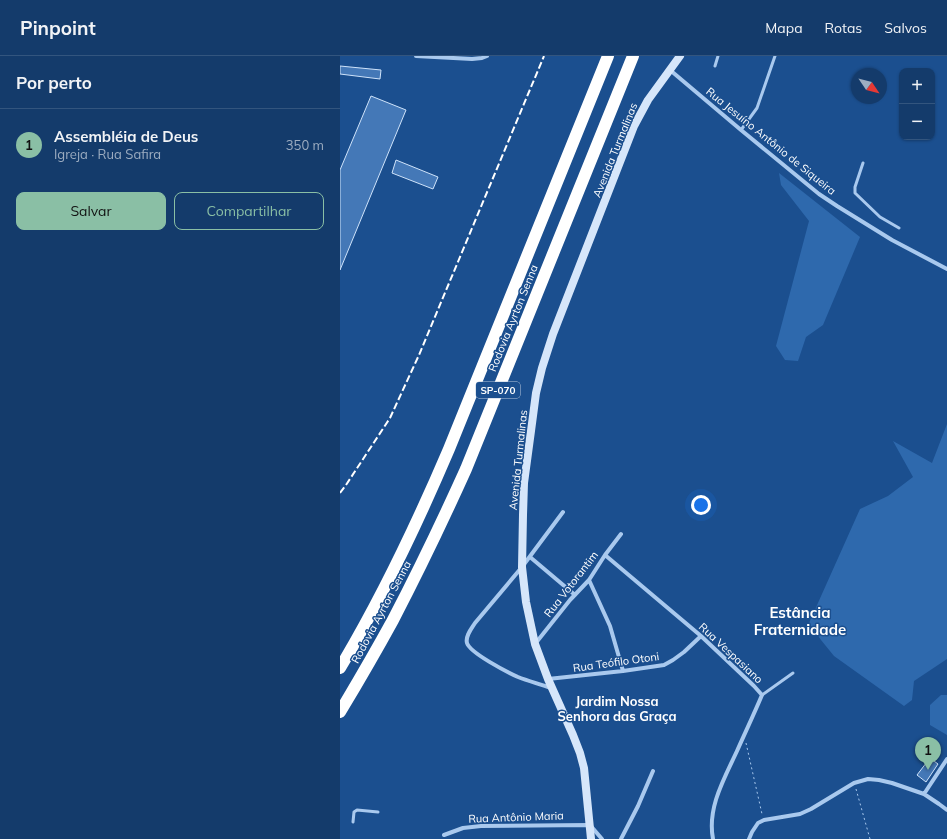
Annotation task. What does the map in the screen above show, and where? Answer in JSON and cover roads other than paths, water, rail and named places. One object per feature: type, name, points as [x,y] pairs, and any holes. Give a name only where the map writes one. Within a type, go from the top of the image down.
[{"type":"highway","name":"Rodovia Ayrton Senna","points":[[340,668],[380,597],[428,500],[608,56]]},
{"type":"highway","name":"Rodovia Ayrton Senna","points":[[340,712],[392,621],[424,560],[447,511],[469,461],[633,56]]},
{"type":"street","points":[[416,56],[472,59],[487,56]]},
{"type":"street","name":"Avenida Turmalinas","points":[[591,839],[585,775],[580,753],[548,679],[535,644],[526,602],[522,567],[524,483],[536,393],[553,334],[634,126],[648,100],[680,56]]},
{"type":"street","name":"Rua Jesuíno Antônio de Siqueira","points":[[670,70],[806,184],[836,206],[892,240],[947,269]]},
{"type":"street","points":[[553,688],[518,676],[484,658],[471,650],[466,639],[475,623],[530,557],[563,512]]},
{"type":"street","name":"Rua Votorantim","points":[[535,644],[570,600],[589,580],[621,534]]},
{"type":"street","name":"Rua Vespasiano","points":[[605,555],[700,636],[762,695],[719,790],[714,806],[712,822],[713,839]]},
{"type":"street","points":[[530,557],[575,595]]},
{"type":"street","points":[[589,580],[610,626],[624,671]]},
{"type":"street","name":"Rua Teófilo Otoni","points":[[548,679],[664,665],[684,652],[700,636]]},
{"type":"street","points":[[924,794],[947,759]]},
{"type":"street","points":[[621,839],[653,771]]},
{"type":"street","points":[[749,839],[758,823],[764,820],[794,815],[805,811],[841,792],[854,783],[868,779],[879,780],[924,794],[947,810]]},
{"type":"street","points":[[590,825],[602,839]]},
{"type":"street","name":"Rua Antônio Maria","points":[[444,835],[463,828],[481,826],[590,825]]},
{"type":"lane","points":[[715,66],[718,56]]},
{"type":"lane","points":[[741,130],[757,108],[775,56]]},
{"type":"lane","points":[[862,163],[855,187],[855,194],[880,217],[899,228]]},
{"type":"lane","points":[[762,695],[792,673]]},
{"type":"lane","points":[[353,822],[354,812],[356,810],[378,812]]},
{"type":"railway","points":[[340,493],[390,418],[419,355],[544,56]]},
{"type":"place","name":"Assembléia de Deus","points":[[928,770]]},
{"type":"district","name":"Estância Fraternidade","points":[[800,620]]},
{"type":"district","name":"Jardim Nossa Senhora das Graça","points":[[617,708]]}]
